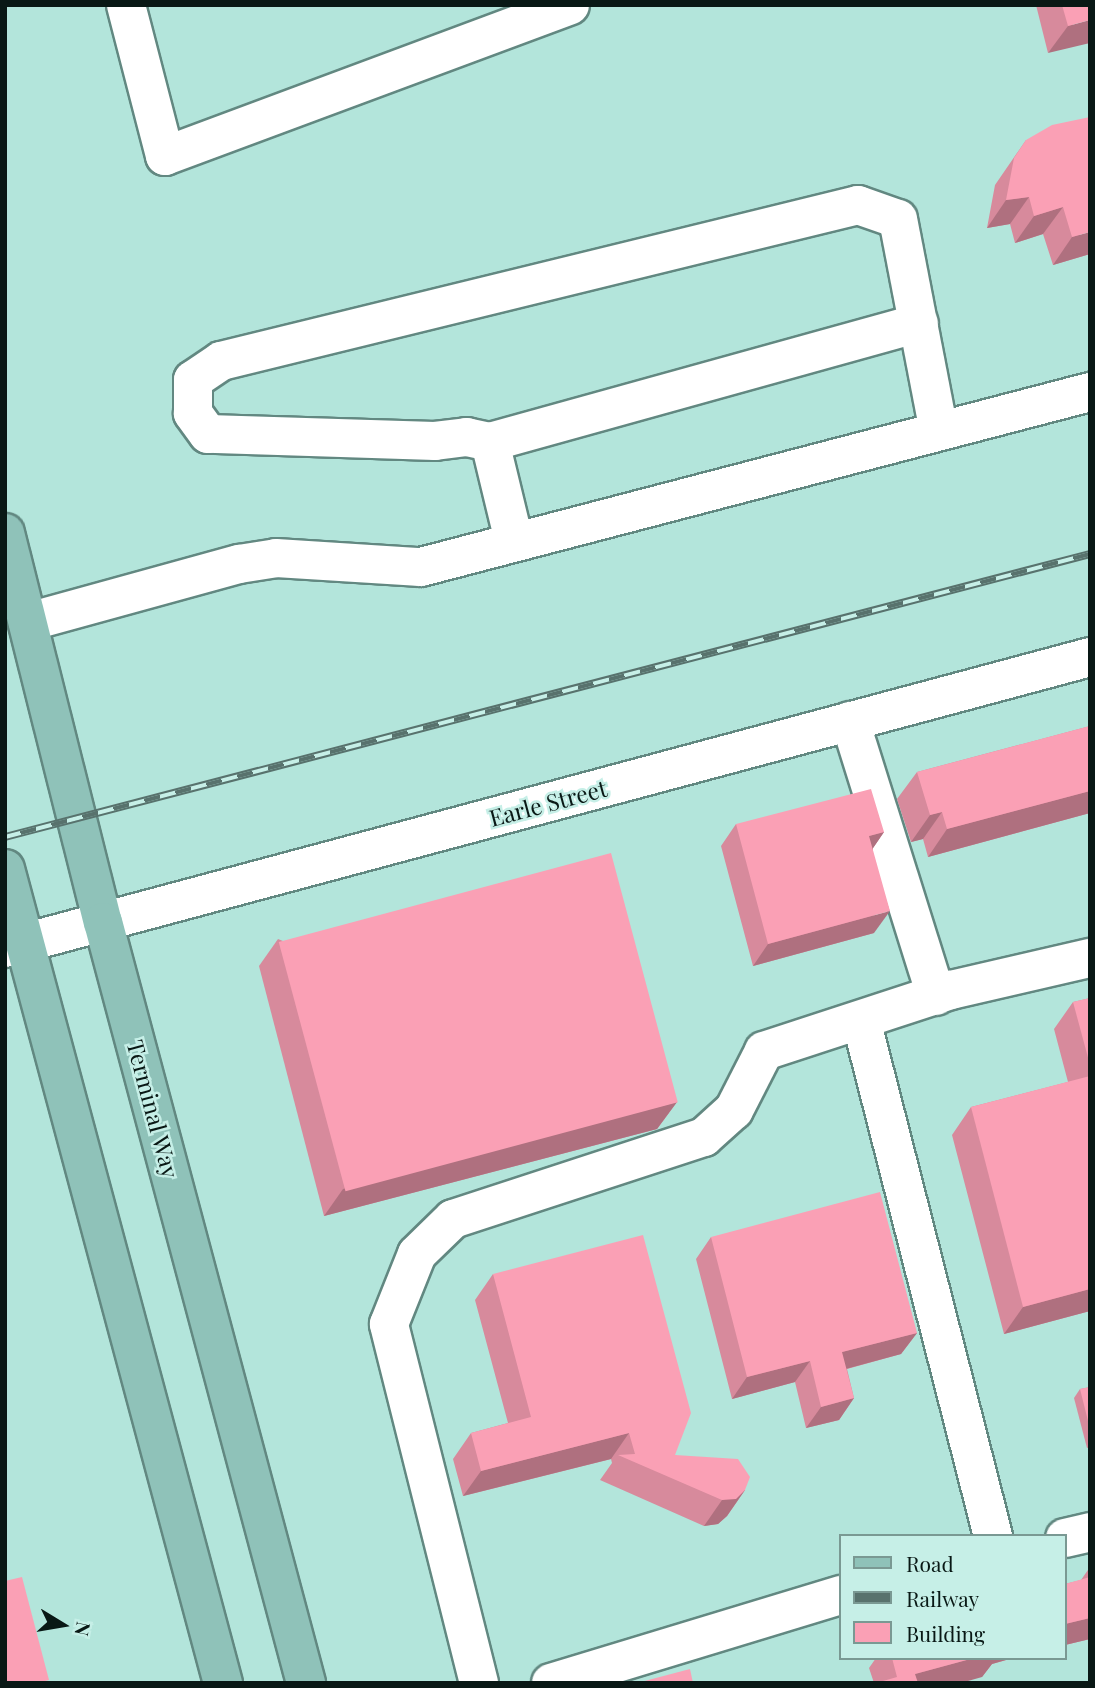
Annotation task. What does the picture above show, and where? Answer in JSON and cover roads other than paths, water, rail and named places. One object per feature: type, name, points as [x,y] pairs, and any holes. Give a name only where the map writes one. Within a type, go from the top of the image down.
[{"type":"main road","name":"Terminal Way","points":[[5,534],[103,922],[306,1683]]},
{"type":"main road","points":[[5,869],[15,946],[223,1683]]},
{"type":"street","points":[[126,5],[165,156],[570,5]]},
{"type":"street","points":[[919,323],[490,442],[467,438],[435,441],[208,434],[193,413],[193,380],[221,361],[858,205],[898,219],[919,323],[939,431]]},
{"type":"street","points":[[28,622],[239,564],[276,558],[421,567],[1090,392]]},
{"type":"street","points":[[490,442],[514,541]]},
{"type":"street","name":"Earle Street","points":[[15,946],[1090,657]]},
{"type":"street","points":[[850,721],[936,996]]},
{"type":"street","points":[[480,1683],[389,1324],[417,1254],[453,1219],[704,1137],[734,1110],[764,1051],[936,996],[1090,958]]},
{"type":"street","points":[[861,1020],[992,1534]]},
{"type":"street","points":[[1067,1538],[1090,1532]]},
{"type":"street","points":[[551,1683],[839,1596]]},
{"type":"railway","points":[[5,837],[1090,554]]}]
